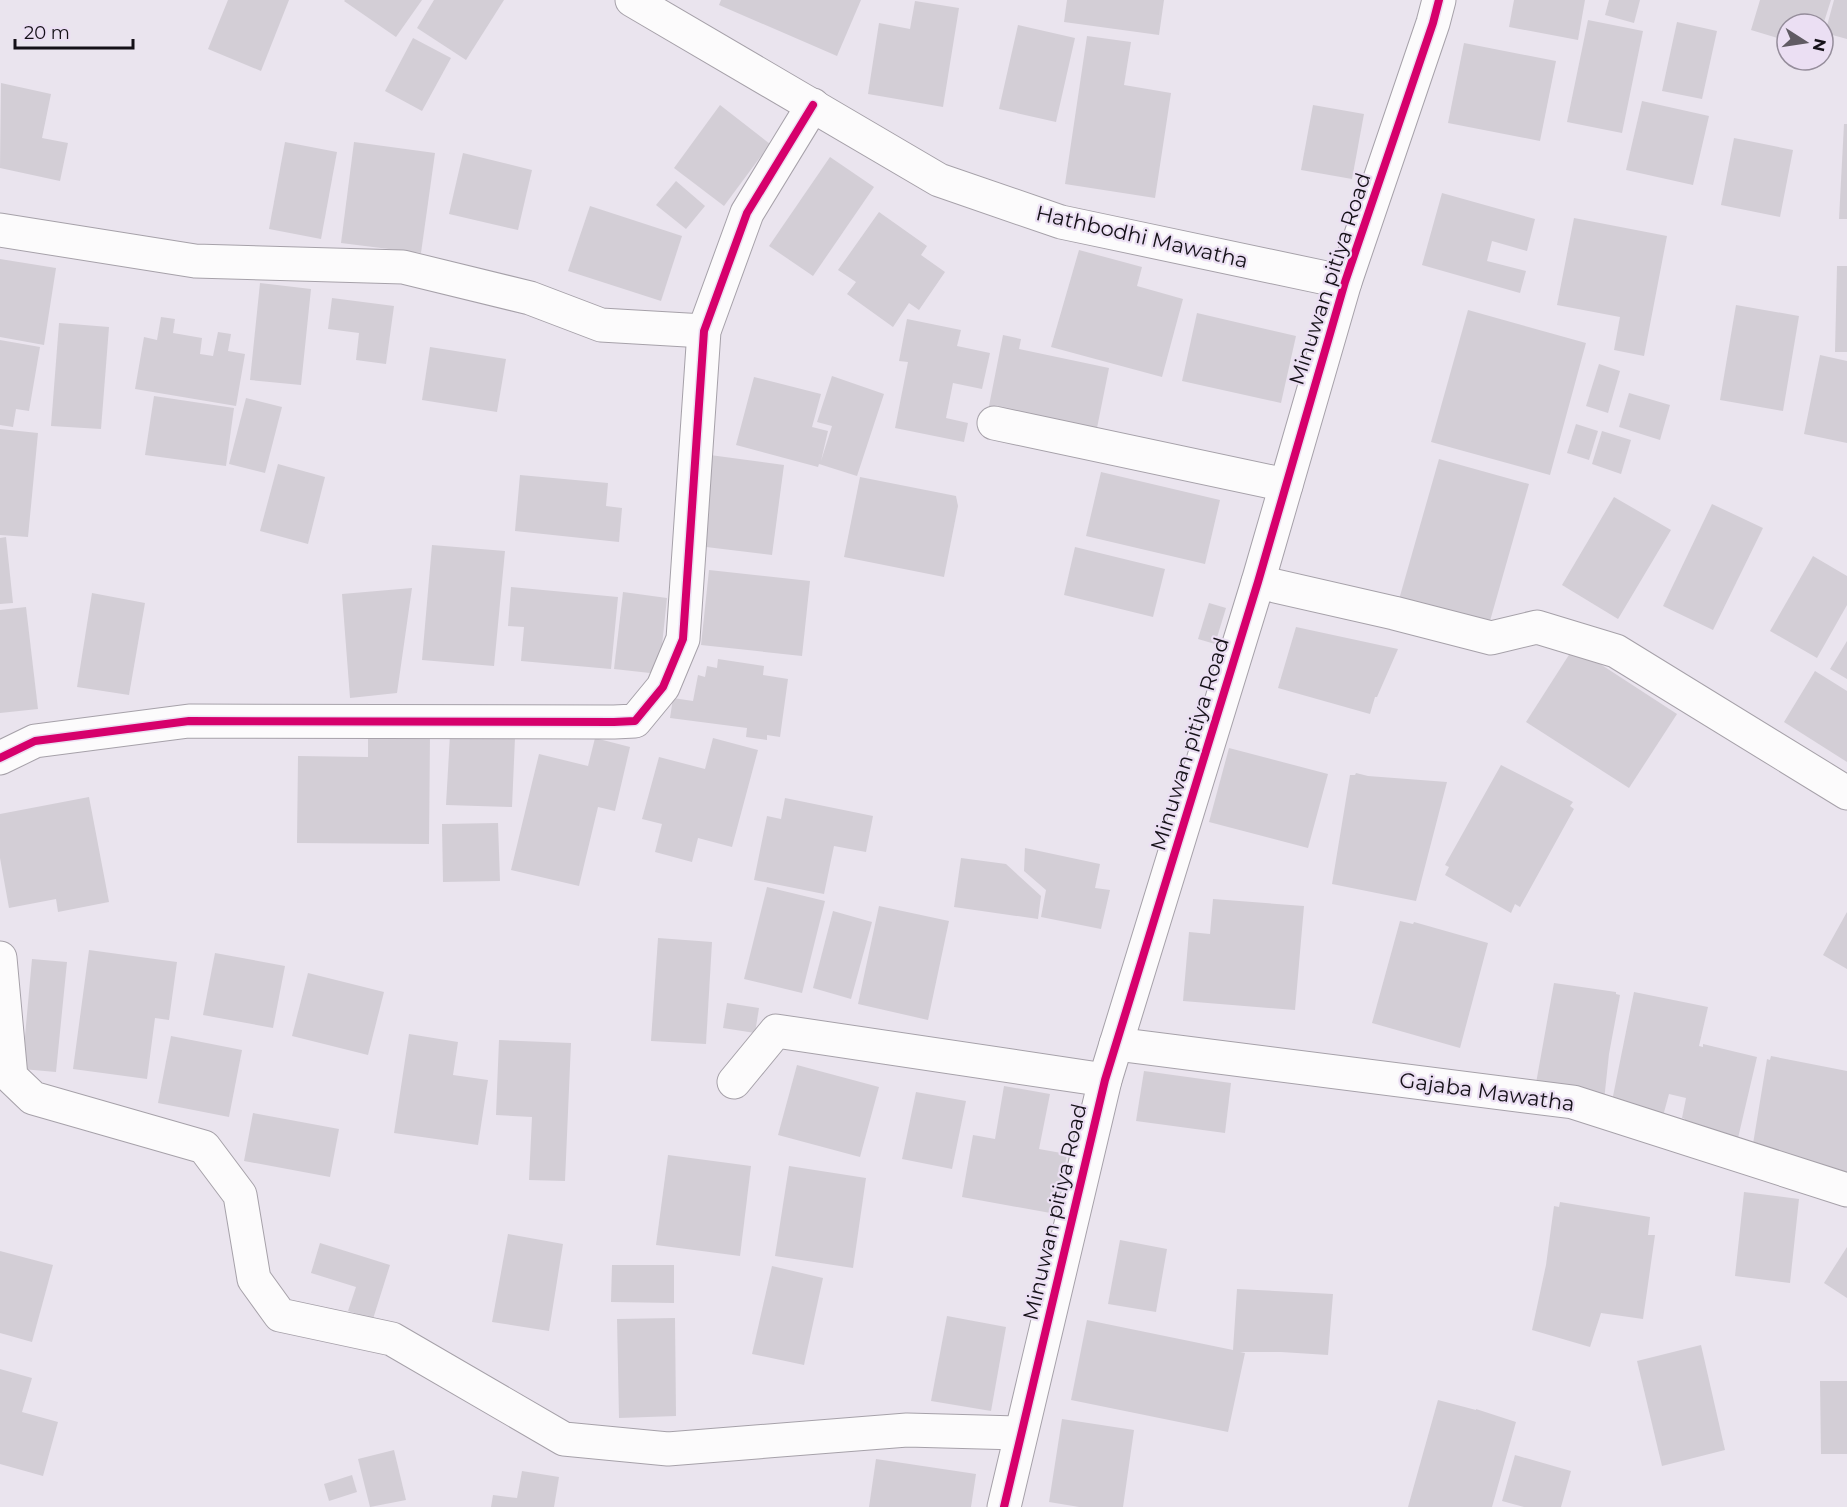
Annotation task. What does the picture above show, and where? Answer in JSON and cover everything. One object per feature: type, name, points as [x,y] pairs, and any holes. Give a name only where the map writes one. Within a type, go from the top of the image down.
[{"type":"street","name":"Hathbodhi Mawatha","points":[[632,0],[939,180],[1061,222],[1345,282]]},
{"type":"street","name":"Minuwan pitiya Road","points":[[1004,1507],[1105,1080],[1258,582],[1345,282],[1439,0]]},
{"type":"street","points":[[0,758],[35,741],[189,721],[635,721],[663,687],[683,639],[704,331],[747,213],[813,105]]},
{"type":"street","points":[[0,230],[195,261],[403,267],[531,298],[601,325],[704,331]]},
{"type":"street","points":[[994,423],[1286,485]]},
{"type":"street","points":[[1258,582],[1491,638],[1537,627],[1616,651],[1847,792]]},
{"type":"street","points":[[0,958],[11,1077],[33,1098],[204,1147],[240,1195],[254,1279],[280,1315],[392,1339],[564,1439],[668,1449],[907,1430],[1021,1433]]},
{"type":"street","points":[[734,1082],[776,1030],[1105,1080]]},
{"type":"street","name":"Gajaba Mawatha","points":[[1116,1044],[1573,1102],[1847,1190]]},
{"type":"building","points":[[228,0],[289,0],[261,71],[208,49]]},
{"type":"building","points":[[345,0],[422,0],[396,37]]},
{"type":"building","points":[[434,0],[504,0],[466,60],[417,28]]},
{"type":"building","points":[[721,0],[861,0],[837,56],[719,5]]},
{"type":"building","points":[[1067,0],[1164,0],[1159,35],[1064,22]]},
{"type":"building","points":[[1514,0],[1585,0],[1578,40],[1509,27]]},
{"type":"building","points":[[1609,0],[1640,0],[1634,23],[1605,15]]},
{"type":"building","points":[[1760,0],[1831,0],[1827,12],[1775,12],[1775,37],[1751,30]]},
{"type":"building","points":[[1834,0],[1847,0],[1847,39],[1835,36],[1835,12],[1831,12]]},
{"type":"building","points":[[915,1],[959,8],[943,107],[868,94],[879,23],[910,29]]},
{"type":"building","points":[[1588,20],[1643,31],[1622,133],[1567,122]]},
{"type":"building","points":[[1677,22],[1717,31],[1702,99],[1662,91]]},
{"type":"building","points":[[1018,25],[1075,38],[1056,122],[999,109]]},
{"type":"building","points":[[1087,36],[1131,42],[1124,85],[1171,93],[1155,198],[1065,184]]},
{"type":"building","points":[[413,38],[451,58],[422,111],[385,91]]},
{"type":"building","points":[[1464,43],[1556,61],[1540,141],[1448,123]]},
{"type":"building","points":[[1,83],[51,94],[42,138],[68,143],[60,181],[0,168]]},
{"type":"building","points":[[1642,101],[1709,116],[1693,185],[1626,170]]},
{"type":"building","points":[[720,105],[770,144],[724,206],[674,168]]},
{"type":"building","points":[[1313,105],[1364,114],[1352,179],[1301,170]]},
{"type":"building","points":[[1844,124],[1847,124],[1847,219],[1839,219]]},
{"type":"building","points":[[1734,138],[1793,150],[1780,217],[1721,205]]},
{"type":"building","points":[[285,142],[337,152],[321,239],[269,229]]},
{"type":"building","points":[[354,142],[435,153],[421,253],[341,243]]},
{"type":"building","points":[[463,153],[532,170],[518,230],[449,214]]},
{"type":"building","points":[[830,157],[874,187],[813,276],[769,246]]},
{"type":"building","points":[[676,181],[705,206],[686,229],[656,205]]},
{"type":"building","points":[[1442,193],[1535,219],[1527,251],[1492,241],[1487,261],[1526,271],[1520,293],[1422,265]]},
{"type":"building","points":[[590,206],[682,236],[661,301],[568,271]]},
{"type":"building","points":[[879,212],[927,246],[921,255],[945,272],[919,310],[909,303],[893,327],[847,294],[856,282],[838,270]]},
{"type":"building","points":[[1574,218],[1667,236],[1644,356],[1614,350],[1620,317],[1557,305]]},
{"type":"building","points":[[1079,250],[1142,267],[1137,286],[1183,299],[1162,377],[1051,347]]},
{"type":"building","points":[[0,259],[56,268],[44,345],[0,337]]},
{"type":"building","points":[[1837,266],[1847,266],[1847,352],[1835,352]]},
{"type":"building","points":[[260,283],[311,289],[301,385],[250,380]]},
{"type":"building","points":[[332,298],[394,306],[386,364],[356,360],[359,333],[328,329]]},
{"type":"building","points":[[1736,305],[1799,316],[1783,411],[1720,400]]},
{"type":"building","points":[[1468,310],[1586,343],[1550,475],[1431,442]]},
{"type":"building","points":[[1197,313],[1296,336],[1281,403],[1182,381]]},
{"type":"building","points":[[161,317],[175,319],[173,333],[202,338],[200,354],[213,356],[218,332],[231,334],[228,351],[245,354],[236,406],[135,389],[144,337],[157,340]]},
{"type":"building","points":[[907,319],[961,330],[957,346],[990,353],[982,389],[953,383],[946,418],[968,423],[964,442],[895,428],[908,362],[899,361]]},
{"type":"building","points":[[59,323],[109,327],[101,429],[51,426]]},
{"type":"building","points":[[1003,335],[1021,339],[1019,349],[1109,368],[1096,433],[988,411]]},
{"type":"building","points":[[0,340],[40,347],[29,411],[16,409],[13,427],[0,425]]},
{"type":"building","points":[[430,347],[506,359],[497,412],[422,400]]},
{"type":"building","points":[[1820,355],[1847,361],[1847,443],[1804,434]]},
{"type":"building","points":[[1599,364],[1620,371],[1608,413],[1586,406]]},
{"type":"building","points":[[832,376],[884,394],[857,476],[819,464],[818,467],[736,445],[754,377],[821,394],[812,427],[828,431],[821,461],[832,426],[817,422]]},
{"type":"building","points":[[1629,393],[1670,405],[1660,440],[1619,427]]},
{"type":"building","points":[[154,396],[234,408],[226,466],[145,455]]},
{"type":"building","points":[[246,398],[282,407],[265,473],[229,464]]},
{"type":"building","points":[[1576,424],[1598,431],[1589,460],[1567,453]]},
{"type":"building","points":[[0,429],[38,433],[28,537],[0,535]]},
{"type":"building","points":[[1602,431],[1631,440],[1621,474],[1592,464]]},
{"type":"building","points":[[710,455],[784,465],[772,555],[698,546]]},
{"type":"building","points":[[1439,459],[1529,484],[1488,628],[1398,603]]},
{"type":"building","points":[[278,464],[325,477],[308,544],[260,531]]},
{"type":"building","points":[[1101,472],[1220,500],[1205,564],[1086,536]]},
{"type":"building","points":[[520,475],[608,483],[606,506],[622,508],[619,542],[515,531]]},
{"type":"building","points":[[860,477],[956,496],[958,506],[944,577],[844,557]]},
{"type":"building","points":[[1614,497],[1671,530],[1618,619],[1562,585]]},
{"type":"building","points":[[1712,504],[1763,528],[1713,630],[1663,606]]},
{"type":"building","points":[[6,537],[13,603],[0,604],[0,538]]},
{"type":"building","points":[[432,545],[505,551],[494,666],[422,660]]},
{"type":"building","points":[[1075,547],[1165,569],[1153,617],[1064,595]]},
{"type":"building","points":[[1813,556],[1847,576],[1847,605],[1817,658],[1770,631]]},
{"type":"building","points":[[709,570],[810,581],[802,656],[701,645]]},
{"type":"building","points":[[511,587],[618,597],[611,669],[521,661],[524,627],[508,626]]},
{"type":"building","points":[[412,588],[397,693],[350,698],[342,594]]},
{"type":"building","points":[[623,592],[667,598],[659,674],[614,669]]},
{"type":"building","points":[[92,593],[145,603],[129,695],[77,687]]},
{"type":"building","points":[[1209,603],[1226,608],[1215,644],[1198,639]]},
{"type":"building","points":[[26,607],[38,709],[0,713],[0,610]]},
{"type":"building","points":[[1296,627],[1398,649],[1377,697],[1375,697],[1370,714],[1278,688]]},
{"type":"building","points":[[1847,641],[1847,679],[1830,669]]},
{"type":"building","points":[[1574,647],[1677,714],[1629,788],[1526,722]]},
{"type":"building","points":[[718,659],[764,666],[763,675],[788,679],[780,737],[767,735],[767,740],[746,737],[747,728],[670,718],[673,698],[693,701],[698,675],[705,677],[707,666],[717,668]]},
{"type":"building","points":[[1815,671],[1847,691],[1847,762],[1784,722]]},
{"type":"building","points":[[368,734],[430,735],[429,844],[297,843],[298,756],[368,757]]},
{"type":"building","points":[[450,735],[515,738],[512,807],[446,805]]},
{"type":"building","points":[[595,738],[630,747],[615,811],[598,807],[579,886],[511,870],[539,754],[588,766]]},
{"type":"building","points":[[713,738],[758,750],[732,847],[698,838],[692,862],[655,852],[662,824],[642,819],[659,757],[705,769]]},
{"type":"building","points":[[1229,748],[1328,774],[1308,848],[1209,822]]},
{"type":"building","points":[[1501,765],[1573,802],[1570,806],[1574,809],[1520,907],[1515,904],[1511,913],[1445,875],[1449,867],[1445,865]]},
{"type":"building","points":[[1356,773],[1368,776],[1447,782],[1416,901],[1332,884],[1350,775]]},
{"type":"building","points":[[89,797],[109,902],[58,912],[56,899],[9,908],[0,858],[0,814]]},
{"type":"building","points":[[785,798],[873,816],[866,852],[834,846],[824,894],[754,880],[767,816],[781,819]]},
{"type":"building","points":[[498,823],[500,881],[443,882],[442,824]]},
{"type":"building","points":[[1025,848],[1100,864],[1095,888],[1110,890],[1101,929],[1041,917],[1046,890],[1024,871]]},
{"type":"building","points":[[961,858],[1006,864],[1041,896],[1038,919],[954,907]]},
{"type":"building","points":[[767,887],[825,901],[802,993],[744,979]]},
{"type":"building","points":[[1213,899],[1304,906],[1295,1010],[1183,1001],[1189,932],[1210,934]]},
{"type":"building","points":[[879,906],[949,921],[928,1020],[858,1004]]},
{"type":"building","points":[[833,911],[872,922],[851,999],[813,988]]},
{"type":"building","points":[[1847,912],[1847,969],[1823,955]]},
{"type":"building","points":[[1400,921],[1413,924],[1414,922],[1488,943],[1460,1048],[1372,1023]]},
{"type":"building","points":[[658,938],[712,942],[706,1044],[651,1041]]},
{"type":"building","points":[[89,950],[177,962],[169,1020],[155,1018],[147,1079],[73,1069]]},
{"type":"building","points":[[215,953],[285,966],[273,1028],[203,1015]]},
{"type":"building","points":[[32,959],[67,962],[56,1072],[22,1069]]},
{"type":"building","points":[[308,973],[384,992],[368,1055],[292,1036]]},
{"type":"building","points":[[1554,983],[1616,992],[1620,995],[1609,1054],[1603,1110],[1533,1100]]},
{"type":"building","points":[[1634,992],[1708,1007],[1699,1046],[1703,1047],[1703,1044],[1757,1057],[1738,1138],[1684,1125],[1685,1119],[1682,1118],[1686,1098],[1669,1094],[1663,1116],[1610,1111]]},
{"type":"building","points":[[727,1003],[759,1008],[755,1033],[723,1028]]},
{"type":"building","points":[[409,1034],[458,1042],[453,1075],[488,1080],[478,1145],[394,1133]]},
{"type":"building","points":[[171,1036],[242,1050],[229,1117],[158,1103]]},
{"type":"building","points":[[499,1040],[571,1043],[565,1181],[529,1180],[532,1117],[496,1115]]},
{"type":"building","points":[[1771,1056],[1847,1071],[1847,1177],[1750,1162],[1767,1059],[1770,1060]]},
{"type":"building","points":[[797,1065],[879,1087],[860,1157],[778,1135]]},
{"type":"building","points":[[1144,1071],[1231,1083],[1225,1133],[1136,1121]]},
{"type":"building","points":[[1004,1086],[1050,1094],[1039,1149],[1067,1154],[1056,1214],[962,1197],[973,1135],[995,1139]]},
{"type":"building","points":[[916,1092],[966,1101],[952,1169],[902,1159]]},
{"type":"building","points":[[253,1113],[339,1129],[330,1177],[244,1161]]},
{"type":"building","points":[[668,1155],[751,1166],[740,1256],[656,1245]]},
{"type":"building","points":[[789,1166],[866,1178],[853,1268],[775,1256]]},
{"type":"building","points":[[1744,1192],[1799,1199],[1790,1283],[1735,1276]]},
{"type":"building","points":[[1560,1202],[1650,1217],[1648,1235],[1655,1235],[1643,1319],[1601,1313],[1590,1347],[1532,1330],[1546,1265],[1554,1206],[1559,1207]]},
{"type":"building","points":[[508,1234],[563,1244],[549,1331],[492,1322]]},
{"type":"building","points":[[1120,1240],[1167,1249],[1156,1312],[1108,1304]]},
{"type":"building","points":[[320,1243],[390,1265],[373,1319],[348,1311],[356,1287],[311,1273]]},
{"type":"building","points":[[1847,1247],[1847,1298],[1824,1283]]},
{"type":"building","points":[[0,1251],[53,1265],[32,1342],[0,1333]]},
{"type":"building","points":[[612,1265],[674,1265],[674,1303],[611,1302]]},
{"type":"building","points":[[772,1266],[823,1278],[804,1365],[752,1354]]},
{"type":"building","points":[[1237,1289],[1333,1294],[1328,1355],[1240,1352],[1245,1353],[1228,1432],[1071,1400],[1087,1320],[1233,1350]]},
{"type":"building","points":[[947,1316],[1006,1327],[991,1411],[931,1401]]},
{"type":"building","points":[[675,1318],[676,1416],[619,1418],[617,1319]]},
{"type":"building","points":[[1701,1345],[1725,1450],[1662,1466],[1637,1361]]},
{"type":"building","points":[[0,1369],[32,1378],[22,1412],[58,1422],[43,1476],[0,1464]]},
{"type":"building","points":[[1820,1381],[1847,1381],[1847,1454],[1821,1454]]},
{"type":"building","points":[[1438,1400],[1516,1422],[1492,1507],[1408,1507]]},
{"type":"building","points":[[1062,1419],[1134,1430],[1123,1507],[1079,1507],[1049,1502]]},
{"type":"building","points":[[394,1450],[406,1500],[370,1507],[358,1459]]},
{"type":"building","points":[[1515,1455],[1571,1471],[1561,1507],[1524,1507],[1502,1501]]},
{"type":"building","points":[[876,1459],[976,1474],[971,1507],[869,1507]]},
{"type":"building","points":[[522,1471],[559,1477],[554,1507],[491,1507],[493,1495],[517,1498]]},
{"type":"building","points":[[352,1475],[357,1492],[329,1501],[324,1484]]},
{"type":"cycle path","points":[[1004,1507],[1105,1080],[1258,582],[1345,282],[1439,0]]},
{"type":"cycle path","points":[[0,758],[35,741],[189,721],[635,721],[663,687],[683,639],[704,331],[747,213],[813,105]]}]
